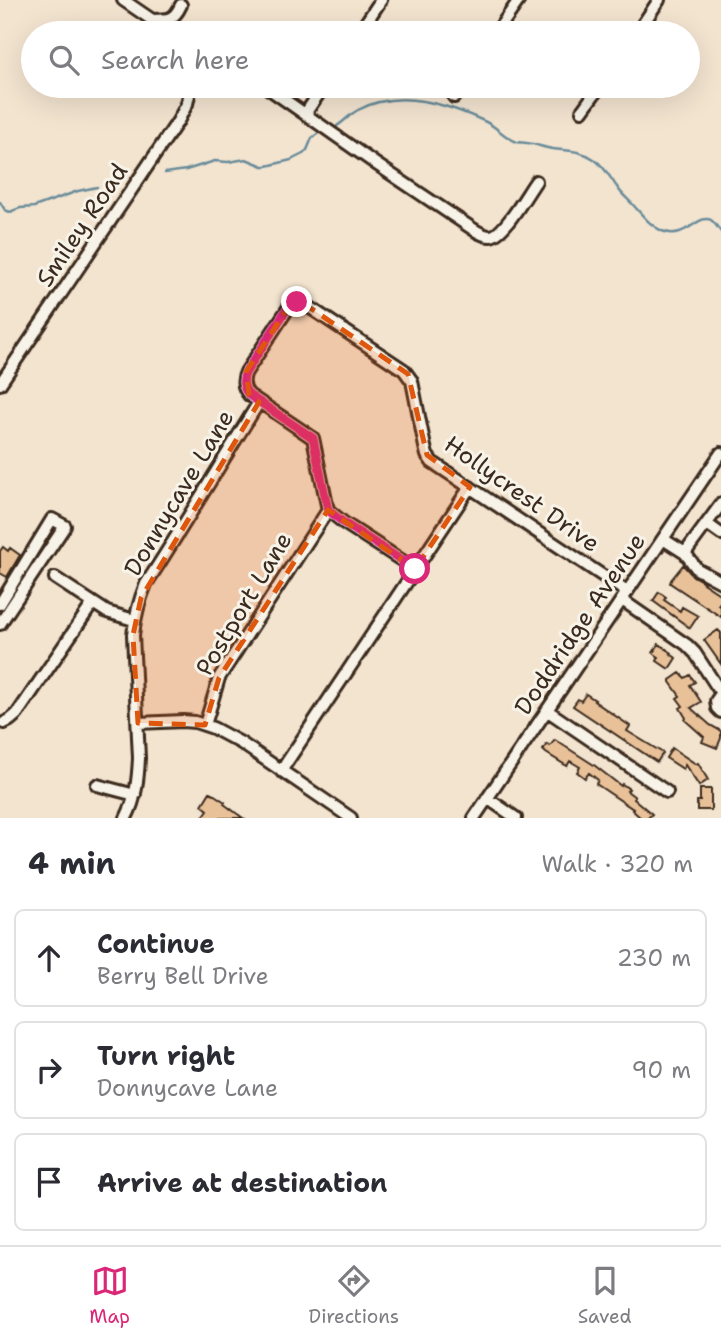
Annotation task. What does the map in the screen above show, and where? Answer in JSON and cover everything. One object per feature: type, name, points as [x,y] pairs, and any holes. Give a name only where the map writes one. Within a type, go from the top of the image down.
[{"type":"street","points":[[123,0],[152,20],[167,20],[176,14],[181,2]]},
{"type":"street","points":[[367,21],[381,0]]},
{"type":"street","points":[[504,21],[519,0]]},
{"type":"street","points":[[645,21],[659,0]]},
{"type":"street","points":[[180,21],[181,2]]},
{"type":"street","name":"Smiley Road","points":[[0,384],[4,368],[178,121],[188,98]]},
{"type":"street","points":[[282,98],[486,236],[498,234],[505,227],[536,181]]},
{"type":"street","points":[[305,114],[316,98]]},
{"type":"street","points":[[582,111],[591,98]]},
{"type":"street","name":"Donnycave Lane","points":[[126,818],[138,778],[133,635],[134,620],[141,598],[146,584],[202,498],[231,445],[259,402],[249,395],[244,387],[246,372],[291,304],[303,303]]},
{"type":"street","name":"Hollycrest Drive","points":[[303,303],[408,374],[412,381],[423,441],[428,455],[439,467],[625,596],[687,645],[721,693]]},
{"type":"street","points":[[259,402],[313,438],[328,510],[415,569]]},
{"type":"street","name":"Doddridge Avenue","points":[[476,817],[721,453]]},
{"type":"street","points":[[281,771],[470,487]]},
{"type":"street","points":[[685,554],[721,504]]},
{"type":"street","name":"Postport Lane","points":[[205,725],[219,678],[328,510]]},
{"type":"street","points":[[0,604],[52,519],[65,526],[0,624]]},
{"type":"street","points":[[707,524],[721,534]]},
{"type":"street","points":[[663,538],[685,554],[697,569],[720,580]]},
{"type":"street","points":[[55,578],[107,612],[134,620]]},
{"type":"street","points":[[4,723],[17,714],[93,603]]},
{"type":"street","points":[[721,693],[716,702],[721,712]]},
{"type":"street","points":[[548,711],[667,792]]},
{"type":"street","points":[[138,723],[183,721],[205,725],[241,743],[351,818]]},
{"type":"street","points":[[97,785],[135,795]]},
{"type":"street","points":[[487,798],[516,818]]},
{"type":"highlighted area","points":[[303,303],[408,374],[427,455],[470,487],[415,569],[328,510],[219,678],[205,725],[138,723],[133,635],[141,598],[259,402],[249,395],[246,372],[285,312]]},
{"type":"building","points":[[3,547],[20,555],[7,577],[0,573],[0,551]]},
{"type":"building","points":[[683,565],[693,576],[721,595],[718,605],[721,607],[721,617],[670,583]]},
{"type":"building","points":[[659,592],[666,597],[664,600],[680,611],[682,607],[698,616],[690,628],[653,601]]},
{"type":"building","points":[[718,630],[721,633],[721,664],[704,640]]},
{"type":"building","points":[[659,644],[676,658],[669,669],[657,661],[659,657],[653,653]]},
{"type":"building","points":[[680,673],[685,678],[690,675],[695,682],[690,685],[701,702],[691,708],[721,731],[717,748],[702,742],[704,737],[685,720],[680,708],[683,706],[677,698],[680,696],[670,682]]},
{"type":"building","points":[[586,694],[630,726],[627,731],[663,753],[657,762],[573,706]]},
{"type":"building","points":[[555,740],[629,789],[627,791],[634,799],[652,814],[648,818],[641,818],[633,809],[596,784],[598,780],[589,773],[585,778],[577,772],[580,767],[570,761],[567,766],[546,753],[543,750],[547,744],[550,746]]},
{"type":"building","points":[[672,748],[698,763],[708,780],[699,786],[685,765],[683,769],[666,758]]},
{"type":"building","points":[[700,789],[711,789],[711,810],[697,810]]},
{"type":"building","points":[[210,792],[243,818],[202,818],[208,810],[202,805]]},
{"type":"waterway","points":[[337,126],[352,113],[374,103],[406,99],[439,104],[486,122],[517,142],[589,156],[601,165],[621,193],[644,217],[662,231],[678,233],[706,219],[712,221],[721,232]]},
{"type":"waterway","points":[[165,173],[215,161],[246,159],[267,166],[291,160],[303,154],[312,138],[320,132]]},
{"type":"waterway","points":[[0,202],[5,210],[10,212],[97,187]]},
{"type":"route","points":[[297,302],[291,304],[285,312],[246,372],[244,387],[249,395],[313,438],[328,510],[415,569]]}]
